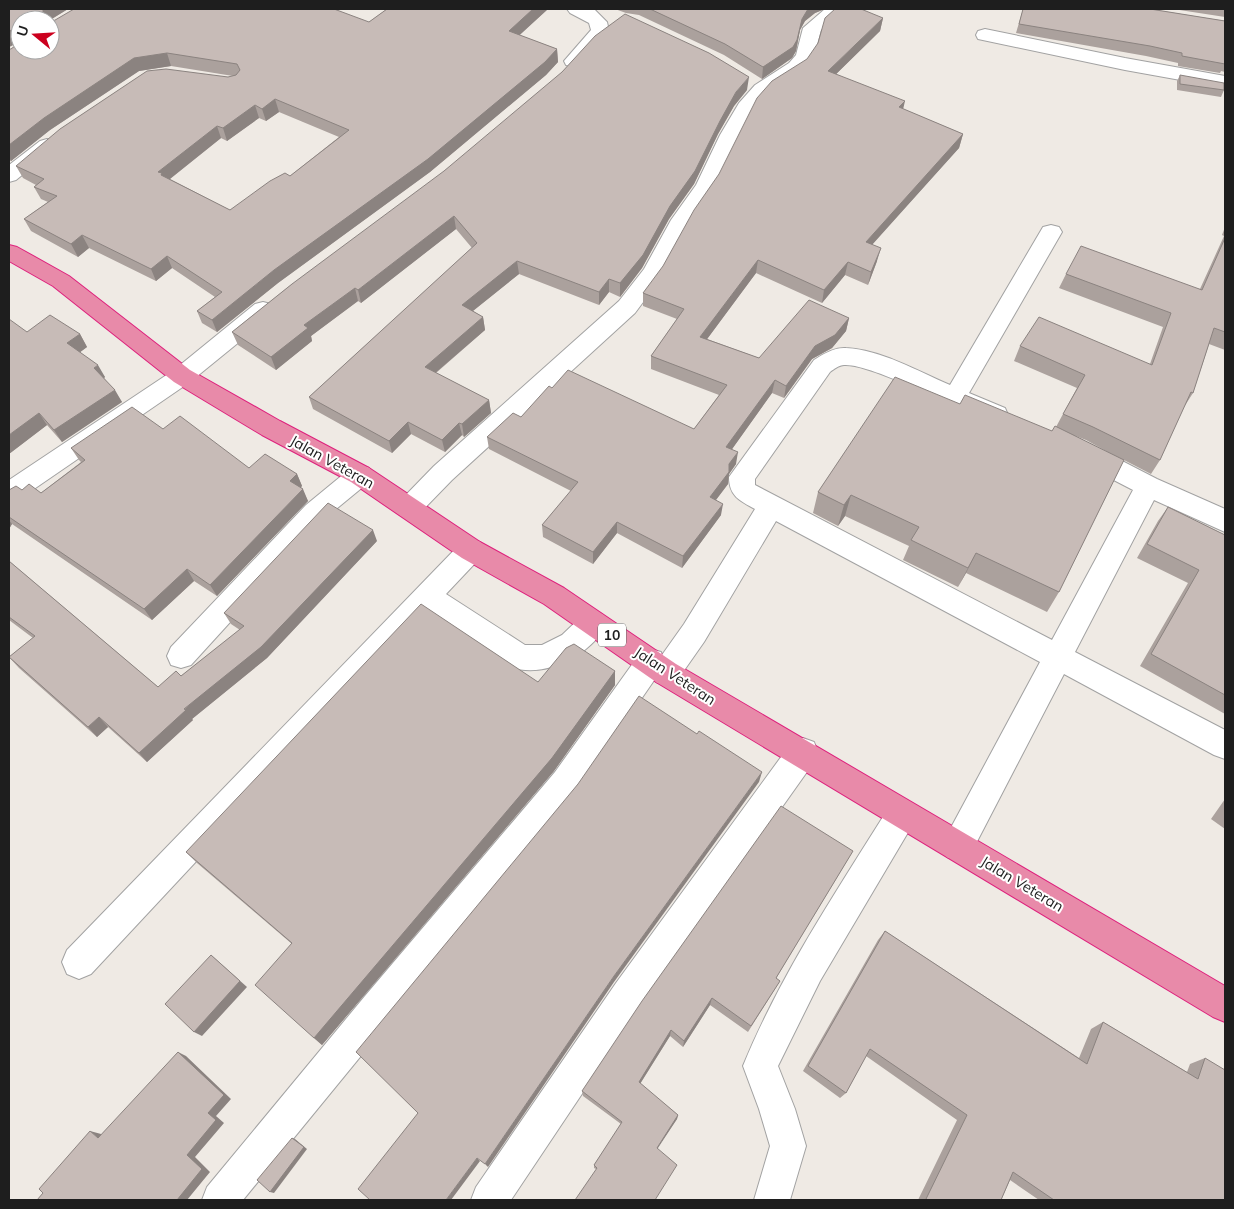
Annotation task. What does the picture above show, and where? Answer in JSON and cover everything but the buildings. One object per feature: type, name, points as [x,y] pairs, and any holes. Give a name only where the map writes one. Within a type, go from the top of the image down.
[{"type":"highway","name":"Jalan Veteran","points":[[9,252],[61,281],[182,376],[271,428],[360,475],[471,550],[554,596],[659,667],[902,814],[1225,1005]]},
{"type":"street","points":[[409,508],[443,473],[627,307],[653,273],[682,220],[706,187],[730,134],[746,107],[754,83],[796,67],[805,56],[812,28],[824,16],[837,9]]},
{"type":"street","points":[[561,73],[600,31],[600,24],[594,14]]},
{"type":"street","points":[[985,34],[1124,64],[1225,82]]},
{"type":"street","points":[[9,175],[58,136]]},
{"type":"street","points":[[955,397],[1051,232]]},
{"type":"street","points":[[9,493],[182,376],[279,296]]},
{"type":"street","points":[[1015,423],[880,364],[845,356],[832,359],[822,366],[742,477],[742,487],[745,492],[771,506],[1059,656],[1225,746]]},
{"type":"street","points":[[1067,445],[1148,486],[1225,520]]},
{"type":"street","points":[[181,656],[315,512],[360,475]]},
{"type":"street","points":[[958,846],[1148,486]]},
{"type":"street","points":[[220,1200],[376,1008],[566,782],[659,667],[694,633],[771,506]]},
{"type":"street","points":[[79,962],[471,550]]},
{"type":"street","points":[[427,596],[522,658],[544,657],[572,644],[593,622]]},
{"type":"street","points":[[488,1200],[628,995],[802,752]]},
{"type":"street","points":[[772,1200],[788,1146],[777,1109],[760,1066],[775,1032],[813,961],[902,814]]}]
